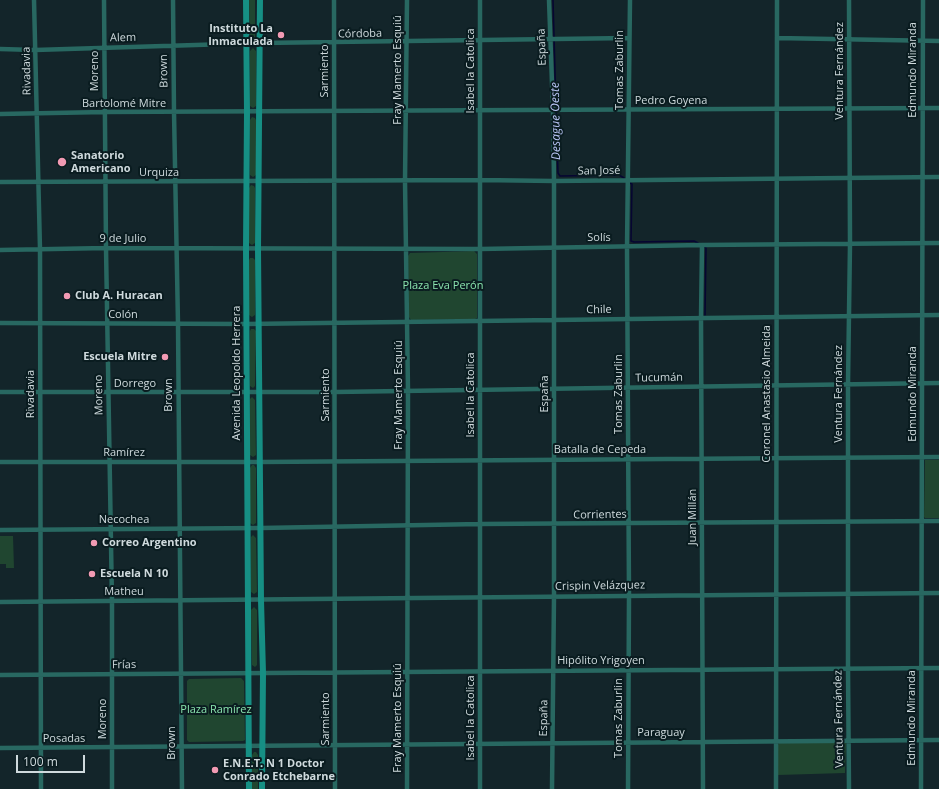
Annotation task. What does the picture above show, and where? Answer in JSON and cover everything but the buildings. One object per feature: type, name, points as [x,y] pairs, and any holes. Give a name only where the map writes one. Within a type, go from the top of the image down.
[{"type":"street","name":"Rivadavia","points":[[34,0],[40,249],[40,602],[42,789]]},
{"type":"street","name":"Moreno","points":[[104,0],[105,182],[112,602],[112,789]]},
{"type":"street","name":"Brown","points":[[173,0],[178,324],[182,789]]},
{"type":"street","name":"Avenida Leopoldo Herrera","points":[[246,0],[246,324],[249,789]]},
{"type":"street","name":"Avenida Leopoldo Herrera","points":[[260,0],[258,248],[260,323],[260,528],[263,673],[262,789]]},
{"type":"street","name":"Sarmiento","points":[[334,0],[335,789]]},
{"type":"street","name":"Fray Mamerto Esquiú","points":[[407,0],[407,789]]},
{"type":"street","name":"Isabel la Catolica","points":[[480,0],[480,789]]},
{"type":"street","name":"España","points":[[549,0],[554,181],[554,596],[552,789]]},
{"type":"street","name":"Tomas Zaburlin","points":[[628,789],[629,595],[627,459],[627,180],[630,0]]},
{"type":"street","name":"Coronel Anastasio Almeida","points":[[776,789],[777,0]]},
{"type":"street","name":"Ventura Fernández","points":[[849,0],[849,789]]},
{"type":"street","name":"Edmundo Miranda","points":[[921,789],[922,0]]},
{"type":"street","name":"Córdoba","points":[[247,44],[629,38]]},
{"type":"street","points":[[777,38],[939,41]]},
{"type":"street","name":"Alem","points":[[0,49],[35,50],[247,44]]},
{"type":"street","name":"Pedro Goyena","points":[[260,112],[939,108]]},
{"type":"street","name":"Bartolomé Mitre","points":[[0,114],[260,112]]},
{"type":"street","name":"San José","points":[[259,181],[554,181],[939,177]]},
{"type":"street","name":"Urquiza","points":[[0,182],[259,181]]},
{"type":"street","name":"Solís","points":[[246,249],[480,249],[939,243]]},
{"type":"street","name":"Juan Millán","points":[[702,245],[703,789]]},
{"type":"street","name":"9 de Julio","points":[[0,250],[106,248],[246,249]]},
{"type":"street","name":"Chile","points":[[246,324],[939,315]]},
{"type":"street","name":"Colón","points":[[0,323],[246,324]]},
{"type":"street","name":"Tucumán","points":[[247,392],[939,383]]},
{"type":"street","name":"Dorrego","points":[[0,392],[247,392]]},
{"type":"street","name":"Batalla de Cepeda","points":[[247,462],[939,457]]},
{"type":"street","name":"Ramírez","points":[[0,462],[247,462]]},
{"type":"street","name":"Corrientes","points":[[247,528],[480,524],[553,525],[628,523],[939,521]]},
{"type":"street","name":"Necochea","points":[[0,530],[247,528]]},
{"type":"street","name":"Crispin Velázquez","points":[[248,600],[702,594],[939,593]]},
{"type":"street","name":"Matheu","points":[[0,602],[248,600]]},
{"type":"street","name":"Hipólito Yrigoyen","points":[[248,672],[939,668]]},
{"type":"street","name":"Frías","points":[[0,675],[41,676],[248,672]]},
{"type":"street","name":"Paraguay","points":[[262,745],[939,740]]},
{"type":"street","points":[[249,746],[262,745]]},
{"type":"street","name":"Posadas","points":[[0,748],[249,746]]},
{"type":"green space","points":[[249,0],[255,0],[255,38],[253,40],[250,38]]},
{"type":"green space","points":[[253,48],[256,51],[256,106],[253,108],[250,106],[250,51]]},
{"type":"green space","points":[[252,117],[256,120],[256,175],[253,177],[250,175],[250,120]]},
{"type":"green space","points":[[251,185],[255,188],[255,243],[252,245],[249,243],[249,188]]},
{"type":"green space","name":"Plaza Eva Perón","points":[[474,251],[477,254],[477,318],[411,320],[409,317],[408,256],[410,253]]},
{"type":"green space","points":[[250,258],[255,260],[255,315],[252,317],[249,315]]},
{"type":"green space","points":[[251,329],[256,331],[255,386],[253,388],[250,386]]},
{"type":"green space","points":[[252,397],[255,400],[256,455],[253,457],[250,455],[250,399]]},
{"type":"green space","points":[[925,460],[939,460],[939,518],[924,517]]},
{"type":"green space","points":[[252,465],[256,468],[256,523],[253,525],[250,523],[250,468]]},
{"type":"green space","points":[[253,535],[256,538],[257,592],[254,594],[251,592],[251,537]]},
{"type":"green space","points":[[0,536],[13,536],[14,568],[6,568],[6,564],[0,564]]},
{"type":"green space","points":[[254,607],[257,610],[257,665],[255,667],[252,665],[251,610]]},
{"type":"green space","name":"Plaza Ramírez","points":[[241,678],[244,681],[245,740],[189,742],[187,740],[187,681],[189,679]]},
{"type":"green space","points":[[779,743],[846,743],[845,773],[778,775]]},
{"type":"green space","points":[[254,752],[258,755],[258,789],[252,789],[252,755]]},
{"type":"waterway","name":"Desague Oeste","points":[[553,0],[556,108]]},
{"type":"waterway","name":"Desague Oeste","points":[[556,112],[558,173],[560,176],[619,175],[624,178]]},
{"type":"waterway","name":"Desague Oeste","points":[[630,183],[632,184],[631,241],[694,241],[698,243]]},
{"type":"waterway","name":"Desague Oeste","points":[[703,246],[706,248],[705,315]]},
{"type":"place","name":"Instituto La Inmaculada","points":[[281,35]]},
{"type":"place","name":"Sanatorio Americano","points":[[62,162]]},
{"type":"place","name":"Club A. Huracan","points":[[67,296]]},
{"type":"place","name":"Escuela Mitre","points":[[165,357]]},
{"type":"place","name":"Correo Argentino","points":[[94,543]]},
{"type":"place","name":"Escuela N 10","points":[[92,574]]},
{"type":"place","name":"E.N.E.T. N 1 Doctor Conrado Etchebarne","points":[[215,770]]}]
